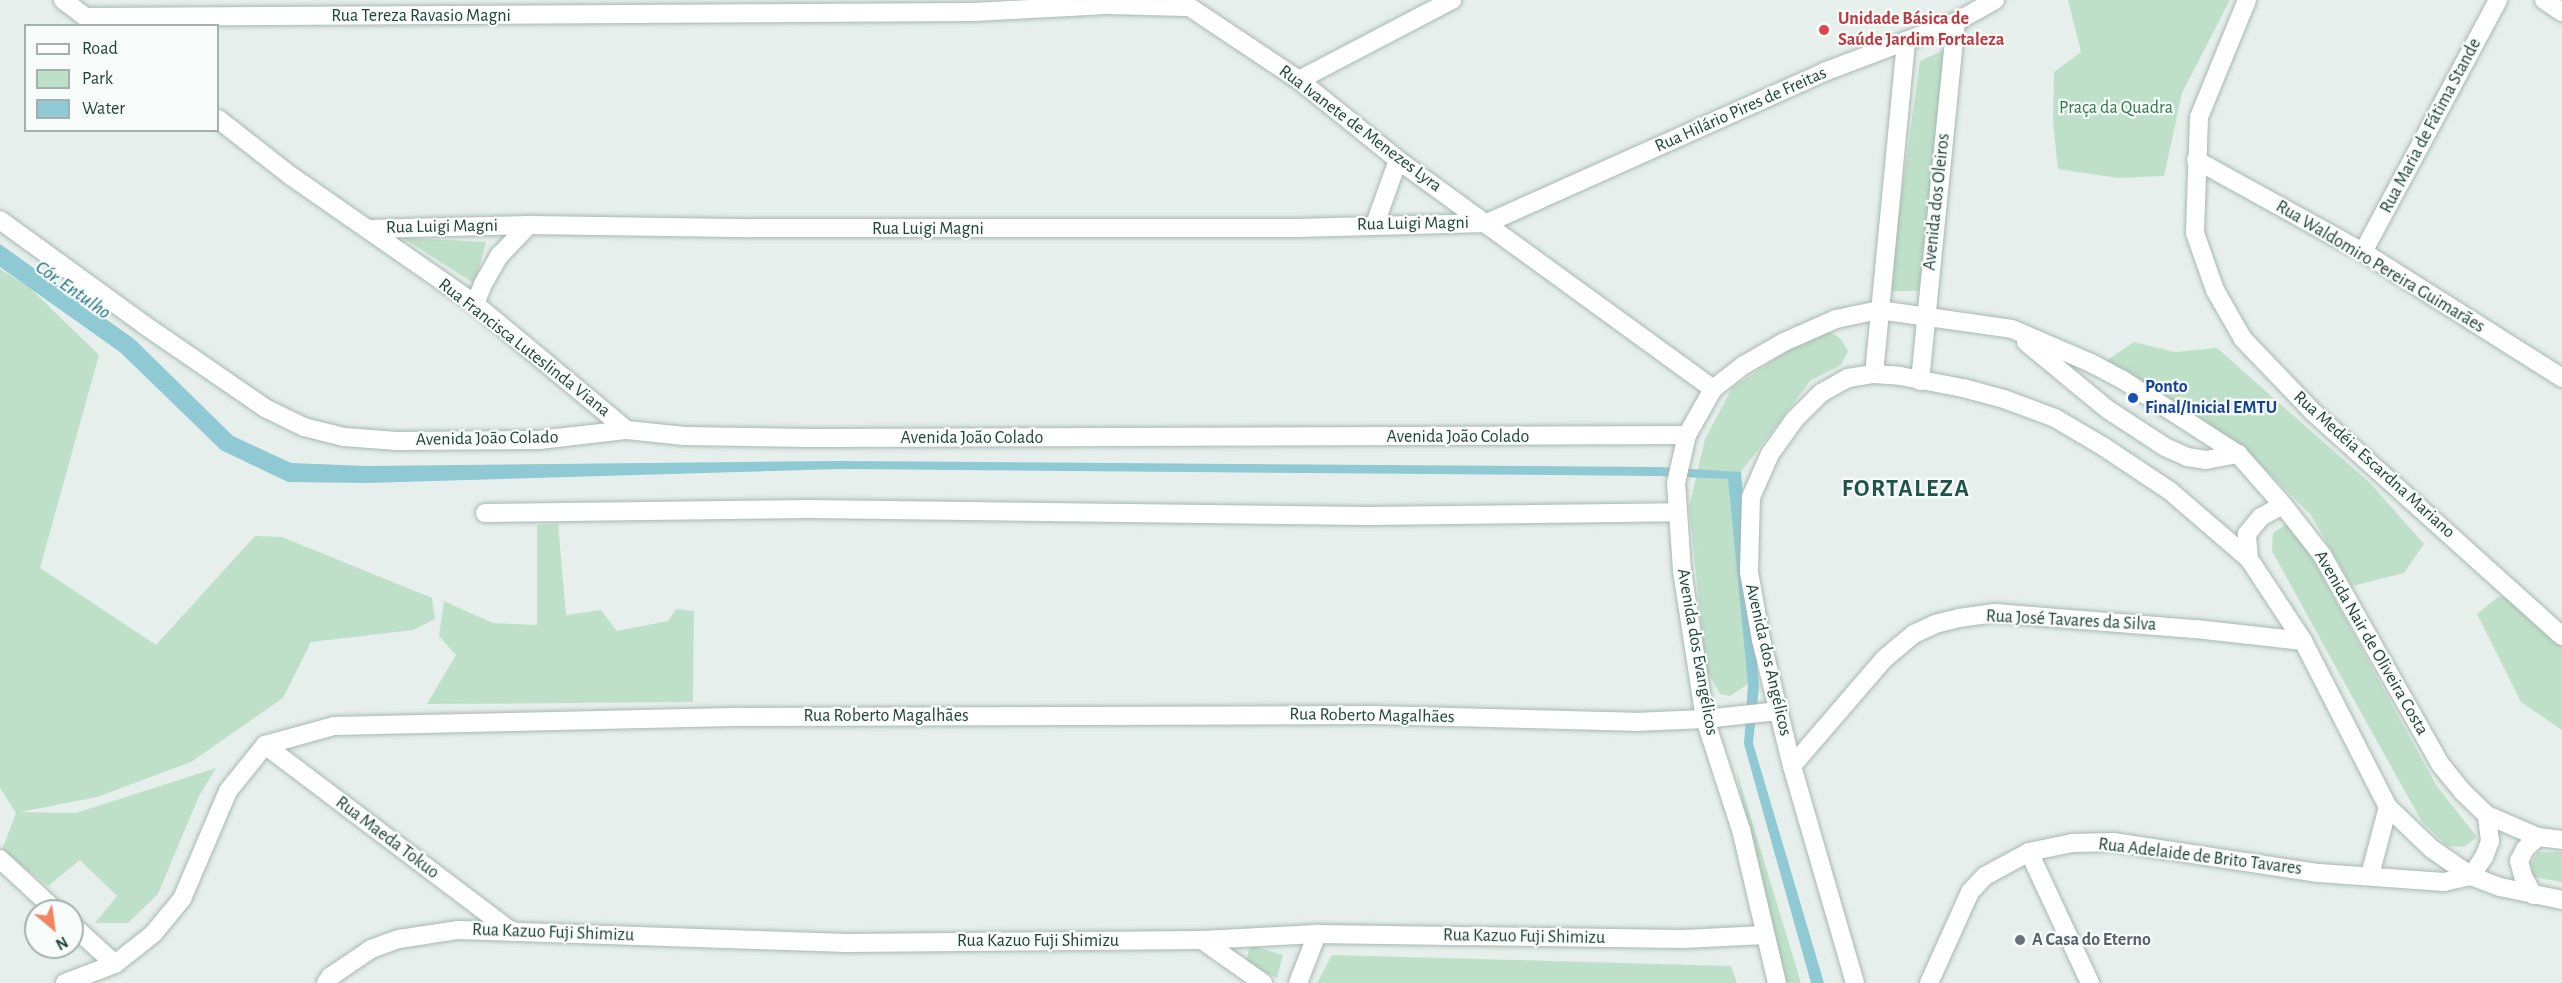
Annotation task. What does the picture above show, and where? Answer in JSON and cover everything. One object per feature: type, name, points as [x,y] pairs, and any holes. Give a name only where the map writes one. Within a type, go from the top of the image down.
[{"type":"street","points":[[63,0],[91,21]]},
{"type":"street","points":[[1299,80],[1452,0]]},
{"type":"street","name":"Rua Hilário Pires de Freitas","points":[[1487,223],[1824,72],[1956,22],[1995,0]]},
{"type":"street","name":"Rua Medéia Escardna Mariano","points":[[2247,0],[2199,117],[2194,233],[2215,291],[2243,339],[2313,412],[2562,636]]},
{"type":"street","name":"Rua Maria de Fátima Stande","points":[[2363,252],[2498,0]]},
{"type":"street","points":[[2544,0],[2562,12]]},
{"type":"street","name":"Rua Tereza Ravasio Magni","points":[[91,21],[973,12],[1184,3]]},
{"type":"street","name":"Rua Ivanete de Menezes Lyra","points":[[1184,3],[1299,80],[1398,160],[1713,389]]},
{"type":"street","name":"Avenida dos Oleiros","points":[[1920,381],[1956,22]]},
{"type":"street","points":[[1874,374],[1906,41]]},
{"type":"street","name":"Rua Francisca Luteslinda Viana","points":[[219,120],[291,176],[475,304],[627,430]]},
{"type":"street","points":[[1375,224],[1398,160]]},
{"type":"street","name":"Rua Waldomiro Pereira Guimarães","points":[[2196,160],[2363,252],[2562,378]]},
{"type":"street","name":"Avenida João Colado","points":[[0,220],[143,324],[265,408],[304,427],[344,437],[386,440],[539,440],[627,430],[685,436],[834,438],[1687,435]]},
{"type":"street","name":"Rua Luigi Magni","points":[[368,229],[529,225],[1079,229],[1297,228],[1375,224],[1487,223]]},
{"type":"street","points":[[475,304],[483,284],[500,255],[529,225]]},
{"type":"street","name":"Avenida Nair de Oliveira Costa","points":[[1687,435],[1713,389],[1744,365],[1784,342],[1836,319],[1879,310],[2012,329],[2091,363],[2123,380],[2238,454],[2283,505],[2322,555],[2441,765],[2487,815],[2538,837],[2562,840]]},
{"type":"street","points":[[2012,329],[2107,409],[2165,447],[2187,457],[2206,460],[2238,454]]},
{"type":"street","name":"Avenida dos Angélicos","points":[[1855,983],[1792,766],[1761,640],[1749,572],[1751,497],[1770,454],[1795,419],[1821,393],[1848,378],[1874,374],[1920,381],[2004,399],[2055,418],[2170,491],[2248,559],[2302,641]]},
{"type":"street","name":"Avenida dos Evangélicos","points":[[1687,435],[1676,483],[1677,512],[1682,570],[1706,719],[1741,830],[1777,983]]},
{"type":"street","points":[[2248,559],[2247,534],[2261,517],[2283,505]]},
{"type":"street","points":[[485,513],[808,508],[1366,516],[1677,512]]},
{"type":"street","name":"Rua José Tavares da Silva","points":[[1792,766],[1884,659],[1914,634],[1951,620],[1995,613],[2196,629],[2302,641]]},
{"type":"street","points":[[2302,641],[2388,807],[2432,849],[2471,876],[2500,887],[2562,900]]},
{"type":"street","name":"Rua Roberto Magalhães","points":[[265,745],[334,726],[732,717],[1373,715],[1634,722],[1706,719],[1779,711]]},
{"type":"street","points":[[64,983],[115,964],[153,934],[182,899],[228,791],[265,745]]},
{"type":"street","name":"Rua Maeda Tokuo","points":[[265,745],[510,930]]},
{"type":"street","points":[[2370,875],[2388,807]]},
{"type":"street","points":[[2471,876],[2490,841],[2487,815]]},
{"type":"street","points":[[2533,895],[2519,861],[2525,849],[2538,837]]},
{"type":"street","name":"Rua Adelaide de Brito Tavares","points":[[1929,983],[1970,892],[1985,876],[2029,852],[2072,843],[2113,842],[2319,873],[2444,882],[2471,876]]},
{"type":"street","points":[[2029,852],[2090,983]]},
{"type":"street","points":[[0,859],[43,899]]},
{"type":"street","name":"Rua Kazuo Fuji Shimizu","points":[[331,981],[371,949],[399,939],[439,932],[510,930],[847,943],[1202,940],[1317,934],[1683,939],[1765,935]]},
{"type":"street","points":[[1298,983],[1317,934]]},
{"type":"street","points":[[84,936],[115,964]]},
{"type":"street","points":[[1202,940],[1263,983]]},
{"type":"green space","name":"Praça da Quadra","points":[[2068,0],[2230,0],[2182,93],[2164,176],[2118,178],[2058,169],[2053,121],[2054,72],[2081,52]]},
{"type":"green space","points":[[1950,47],[1919,291],[1888,291],[1920,61]]},
{"type":"green space","points":[[403,238],[486,242],[475,284]]},
{"type":"green space","points":[[0,269],[30,288],[99,355],[40,568],[156,645],[255,536],[282,537],[432,598],[435,619],[413,630],[311,642],[283,698],[191,762],[97,797],[20,812],[76,813],[216,768],[199,796],[158,894],[128,923],[95,923],[117,896],[80,860],[48,886],[2,850],[16,813],[0,788]]},
{"type":"green space","points":[[1827,330],[1841,339],[1848,351],[1841,365],[1811,380],[1741,472],[1740,563],[1748,684],[1730,696],[1720,694],[1706,669],[1689,507],[1705,439],[1732,388],[1789,350]]},
{"type":"green space","points":[[2134,342],[2175,352],[2217,348],[2370,483],[2424,544],[2404,573],[2352,586],[2311,515],[2259,463],[2179,404],[2106,361]]},
{"type":"green space","points":[[558,524],[566,615],[601,610],[617,631],[668,621],[676,609],[694,611],[693,702],[427,704],[456,655],[439,636],[444,601],[493,623],[537,625],[537,525]]},
{"type":"green space","points":[[2285,525],[2295,528],[2304,543],[2436,785],[2477,837],[2464,847],[2447,846],[2422,822],[2334,664],[2272,551],[2273,533]]},
{"type":"green space","points":[[2519,596],[2562,636],[2562,730],[2521,702],[2477,614],[2498,597]]},
{"type":"green space","points":[[1736,769],[1801,983],[1778,983]]},
{"type":"green space","points":[[2538,852],[2562,852],[2562,882],[2533,877],[2531,864]]},
{"type":"green space","points":[[1250,945],[1283,955],[1277,978],[1246,962]]},
{"type":"green space","points":[[1332,955],[1731,966],[1737,983],[1317,983]]},
{"type":"water","points":[[0,244],[134,339],[233,436],[291,463],[366,466],[839,461],[1659,467],[1741,472],[1759,687],[1753,743],[1824,983],[1811,983],[1744,744],[1748,684],[1728,479],[1658,476],[839,469],[366,483],[288,482],[221,450],[120,352],[0,267]]},
{"type":"place","name":"Unidade Básica de Saúde Jardim Fortaleza","points":[[1824,30]]},
{"type":"place","name":"Ponto Final/Inicial EMTU","points":[[2133,398]]},
{"type":"place","name":"A Casa do Eterno","points":[[2020,940]]},
{"type":"district","name":"FORTALEZA","points":[[1906,490]]},
{"type":"water label","name":"Cór. Entulho","points":[[73,290]]}]
